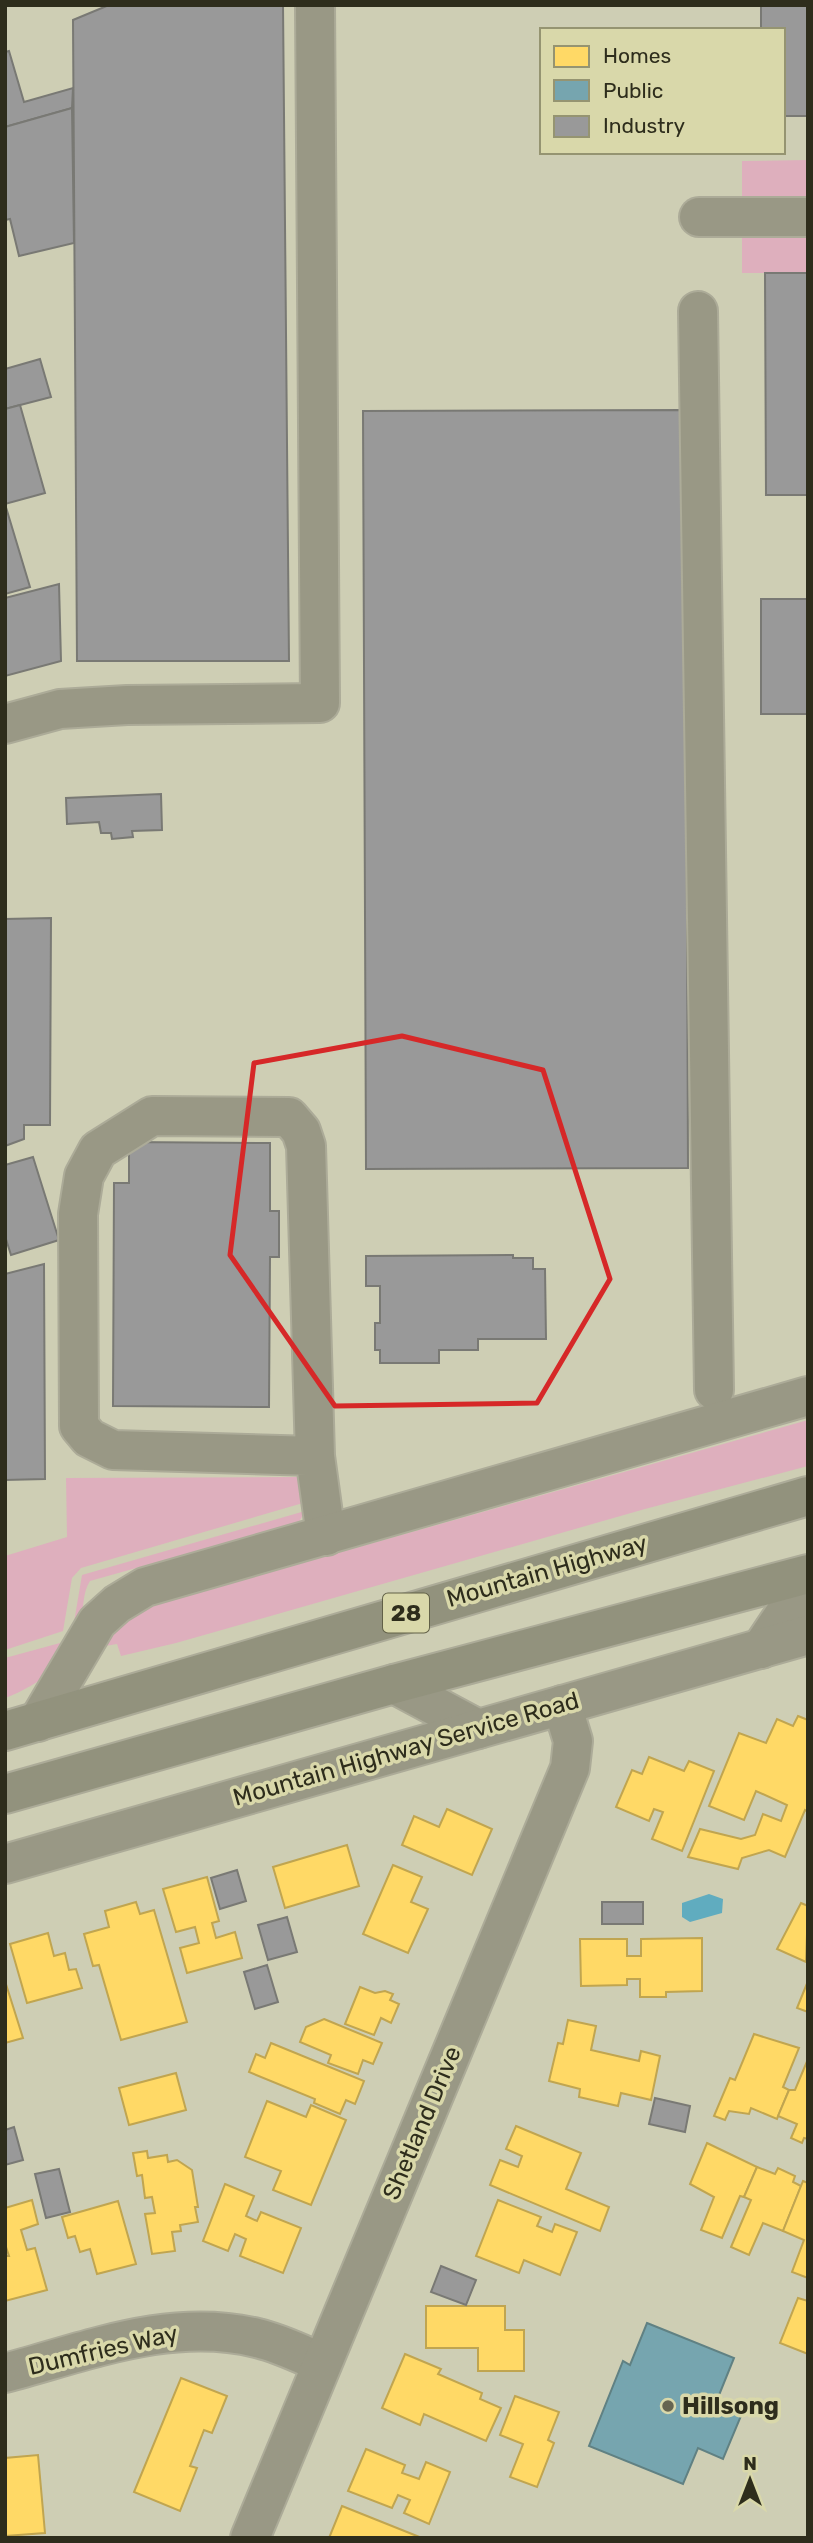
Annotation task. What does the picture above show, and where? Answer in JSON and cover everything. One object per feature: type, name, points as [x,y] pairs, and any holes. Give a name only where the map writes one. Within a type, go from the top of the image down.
[{"type":"main road","name":"Mountain Highway","points":[[21,1727],[796,1501]]},
{"type":"main road","points":[[5,1794],[394,1684],[808,1576]]},
{"type":"street","points":[[5,724],[60,709],[127,705],[320,703],[315,5]]},
{"type":"street","points":[[699,217],[808,217]]},
{"type":"street","points":[[698,311],[714,1390]]},
{"type":"street","points":[[315,1456],[113,1450],[89,1438],[79,1426],[78,1214],[84,1176],[98,1150],[152,1116],[289,1117],[301,1131],[306,1146],[315,1456],[326,1536]]},
{"type":"street","points":[[21,1727],[97,1622],[117,1604],[145,1587],[808,1396]]},
{"type":"street","points":[[761,1648],[808,1576]]},
{"type":"street","name":"Mountain Highway Service Road","points":[[5,1864],[808,1635]]},
{"type":"street","points":[[394,1684],[478,1729]]},
{"type":"street","name":"Shetland Drive","points":[[250,2538],[569,1768],[573,1741],[562,1705]]},
{"type":"street","name":"Dumfries Way","points":[[5,2373],[149,2334],[199,2330],[258,2338],[322,2363]]},
{"type":"highlighted area","points":[[402,1036],[543,1070],[610,1279],[537,1403],[335,1406],[230,1255],[254,1063]]},
{"type":"shaded area","points":[[808,160],[808,273],[742,273],[742,161]]},
{"type":"shaded area","points":[[808,1420],[808,1466],[645,1509],[176,1643],[121,1656],[117,1644],[105,1646],[105,1640],[134,1613],[168,1601]]},
{"type":"shaded area","points":[[300,1477],[303,1503],[81,1568],[72,1578],[63,1631],[5,1650],[5,1556],[67,1537],[66,1478]]},
{"type":"shaded area","points":[[305,1511],[299,1522],[90,1581],[81,1619],[69,1650],[41,1679],[5,1698],[5,1658],[71,1640],[82,1575]]},
{"type":"water","points":[[709,1894],[723,1899],[722,1913],[690,1922],[682,1917],[682,1903]]},
{"type":"building: Homes","points":[[798,1716],[808,1720],[808,1812],[805,1810],[785,1857],[769,1850],[742,1858],[738,1869],[688,1857],[700,1829],[741,1839],[755,1835],[763,1814],[781,1821],[787,1805],[756,1791],[744,1820],[709,1806],[739,1733],[766,1743],[777,1719],[793,1726]]},
{"type":"building: Homes","points":[[649,1757],[684,1771],[689,1761],[714,1771],[682,1851],[652,1839],[663,1812],[654,1809],[649,1821],[616,1807],[632,1770],[642,1774]]},
{"type":"building: Homes","points":[[447,1809],[492,1829],[472,1875],[402,1845],[414,1816],[439,1827]]},
{"type":"building: Homes","points":[[347,1845],[359,1886],[285,1908],[273,1867]]},
{"type":"building: Homes","points":[[393,1865],[422,1877],[411,1902],[428,1909],[408,1953],[363,1934]]},
{"type":"building: Homes","points":[[207,1877],[219,1921],[212,1923],[216,1938],[235,1932],[242,1958],[187,1973],[180,1948],[199,1943],[195,1927],[176,1932],[163,1889]]},
{"type":"building: Homes","points":[[136,1902],[140,1914],[154,1910],[187,2022],[121,2040],[99,1965],[93,1966],[84,1934],[109,1927],[105,1911]]},
{"type":"building: Homes","points":[[801,1903],[808,1906],[806,1962],[777,1949]]},
{"type":"building: Homes","points":[[48,1933],[54,1956],[65,1953],[69,1970],[76,1969],[82,1988],[27,2003],[10,1944]]},
{"type":"building: Homes","points":[[702,1938],[702,1991],[666,1992],[666,1997],[640,1997],[640,1979],[627,1979],[627,1985],[581,1986],[580,1939],[627,1939],[627,1956],[641,1956],[641,1939]]},
{"type":"building: Homes","points":[[5,1981],[23,2038],[5,2043]]},
{"type":"building: Homes","points":[[808,1981],[808,2012],[797,2008]]},
{"type":"building: Homes","points":[[360,1987],[375,1993],[385,1991],[393,1994],[390,2000],[399,2004],[391,2023],[381,2018],[374,2035],[345,2024]]},
{"type":"building: Homes","points":[[324,2019],[382,2043],[373,2064],[363,2060],[358,2074],[328,2063],[331,2055],[300,2042],[306,2027]]},
{"type":"building: Homes","points":[[568,2020],[596,2026],[591,2050],[639,2061],[641,2051],[660,2056],[651,2100],[621,2093],[618,2106],[579,2097],[580,2089],[549,2081],[558,2043],[563,2044]]},
{"type":"building: Homes","points":[[754,2034],[799,2048],[783,2087],[789,2090],[777,2119],[751,2108],[749,2114],[729,2111],[725,2120],[714,2116],[730,2078],[735,2080]]},
{"type":"building: Homes","points":[[271,2043],[364,2081],[355,2104],[346,2100],[340,2114],[314,2103],[315,2099],[249,2072],[256,2054],[265,2058]]},
{"type":"building: Homes","points":[[808,2059],[808,2139],[804,2138],[802,2143],[791,2138],[797,2124],[778,2116],[789,2090],[795,2090]]},
{"type":"building: Homes","points":[[176,2073],[186,2110],[129,2125],[119,2088]]},
{"type":"building: Homes","points":[[267,2101],[306,2117],[311,2105],[346,2120],[311,2205],[273,2190],[281,2171],[245,2157]]},
{"type":"building: Homes","points":[[516,2126],[581,2153],[566,2189],[609,2207],[600,2231],[490,2185],[500,2160],[518,2167],[522,2156],[506,2149]]},
{"type":"building: Homes","points":[[707,2143],[757,2167],[744,2197],[740,2196],[722,2238],[701,2230],[714,2197],[690,2184]]},
{"type":"building: Homes","points":[[147,2151],[148,2158],[167,2155],[168,2162],[177,2160],[192,2170],[198,2222],[180,2225],[181,2231],[172,2232],[175,2251],[152,2254],[145,2214],[155,2213],[152,2197],[145,2198],[142,2175],[137,2176],[133,2153]]},
{"type":"building: Homes","points":[[757,2167],[775,2174],[778,2168],[795,2176],[793,2182],[801,2186],[783,2231],[763,2223],[749,2255],[731,2247],[751,2200],[744,2197]]},
{"type":"building: Homes","points":[[803,2181],[808,2183],[808,2278],[792,2272],[804,2240],[783,2231]]},
{"type":"building: Homes","points":[[225,2184],[254,2196],[246,2216],[257,2221],[261,2212],[301,2228],[283,2273],[240,2256],[246,2239],[235,2234],[228,2251],[203,2241]]},
{"type":"building: Homes","points":[[32,2200],[38,2224],[21,2230],[27,2250],[35,2248],[47,2290],[5,2301],[5,2256],[9,2256],[5,2244],[5,2208]]},
{"type":"building: Homes","points":[[498,2200],[541,2217],[537,2226],[552,2232],[555,2224],[577,2232],[560,2275],[524,2260],[519,2273],[476,2256]]},
{"type":"building: Homes","points":[[118,2201],[136,2264],[97,2274],[90,2249],[80,2252],[75,2236],[68,2238],[62,2217]]},
{"type":"building: Homes","points":[[798,2298],[808,2301],[808,2354],[780,2343]]},
{"type":"building: Homes","points":[[426,2306],[505,2306],[505,2330],[524,2330],[524,2371],[478,2371],[478,2348],[426,2348]]},
{"type":"building: Homes","points":[[405,2354],[441,2369],[438,2374],[482,2393],[480,2399],[501,2408],[486,2441],[424,2414],[420,2425],[382,2408]]},
{"type":"building: Homes","points":[[181,2378],[227,2396],[212,2433],[204,2430],[190,2466],[197,2468],[180,2511],[134,2492]]},
{"type":"building: Homes","points":[[515,2396],[559,2412],[548,2440],[554,2443],[537,2487],[510,2477],[523,2444],[500,2435]]},
{"type":"building: Homes","points":[[366,2449],[405,2465],[402,2473],[419,2479],[426,2462],[450,2472],[429,2524],[404,2513],[410,2500],[398,2495],[392,2508],[348,2491]]},
{"type":"building: Homes","points":[[38,2455],[45,2533],[5,2536],[5,2458]]},
{"type":"building: Homes","points":[[342,2506],[422,2538],[329,2538]]},
{"type":"building: Public","name":"Hillsong","points":[[647,2323],[734,2358],[717,2400],[743,2411],[723,2459],[698,2448],[683,2484],[589,2446],[623,2361],[630,2365]]},
{"type":"building: Industry","points":[[109,5],[283,5],[289,661],[77,661],[73,20]]},
{"type":"building: Industry","points":[[761,5],[808,5],[808,116],[785,116],[785,28],[761,28]]},
{"type":"building: Industry","points":[[9,51],[24,102],[73,88],[72,108],[5,127],[5,52]]},
{"type":"building: Industry","points":[[72,108],[74,243],[19,256],[10,219],[5,220],[5,127]]},
{"type":"building: Industry","points":[[765,273],[808,273],[808,495],[766,495]]},
{"type":"building: Industry","points":[[40,359],[51,397],[5,409],[5,369]]},
{"type":"building: Industry","points":[[20,405],[45,493],[5,504],[5,409]]},
{"type":"building: Industry","points":[[685,410],[688,1168],[366,1169],[363,411]]},
{"type":"building: Industry","points":[[5,504],[30,587],[5,594]]},
{"type":"building: Industry","points":[[59,584],[61,661],[5,676],[5,598]]},
{"type":"building: Industry","points":[[761,599],[808,599],[808,714],[761,714]]},
{"type":"building: Industry","points":[[161,794],[162,830],[132,831],[133,837],[112,839],[111,833],[101,833],[99,822],[67,824],[66,798]]},
{"type":"building: Industry","points":[[51,918],[50,1125],[24,1125],[24,1139],[5,1146],[5,919]]},
{"type":"building: Industry","points":[[129,1142],[270,1143],[270,1211],[279,1211],[279,1257],[270,1257],[269,1407],[113,1406],[114,1183],[129,1183]]},
{"type":"building: Industry","points":[[33,1157],[59,1240],[11,1255],[5,1236],[5,1165]]},
{"type":"building: Industry","points":[[513,1255],[513,1258],[533,1258],[533,1269],[545,1269],[546,1339],[478,1339],[478,1350],[439,1350],[439,1363],[380,1363],[380,1350],[375,1350],[375,1323],[380,1323],[380,1286],[366,1286],[366,1256]]},
{"type":"building: Industry","points":[[44,1264],[45,1479],[5,1480],[5,1274]]},
{"type":"building: Industry","points":[[237,1870],[246,1901],[220,1909],[211,1878]]},
{"type":"building: Industry","points":[[602,1902],[643,1902],[643,1924],[602,1924]]},
{"type":"building: Industry","points":[[287,1917],[297,1952],[268,1960],[258,1925]]},
{"type":"building: Industry","points":[[267,1965],[278,2002],[255,2009],[244,1972]]},
{"type":"building: Industry","points":[[655,2098],[690,2106],[685,2132],[649,2124]]},
{"type":"building: Industry","points":[[14,2127],[23,2160],[5,2165],[5,2130]]},
{"type":"building: Industry","points":[[59,2169],[70,2212],[46,2218],[35,2174]]},
{"type":"building: Industry","points":[[441,2266],[476,2280],[466,2305],[431,2292]]},
{"type":"place","name":"Hillsong","points":[[668,2406]]}]
